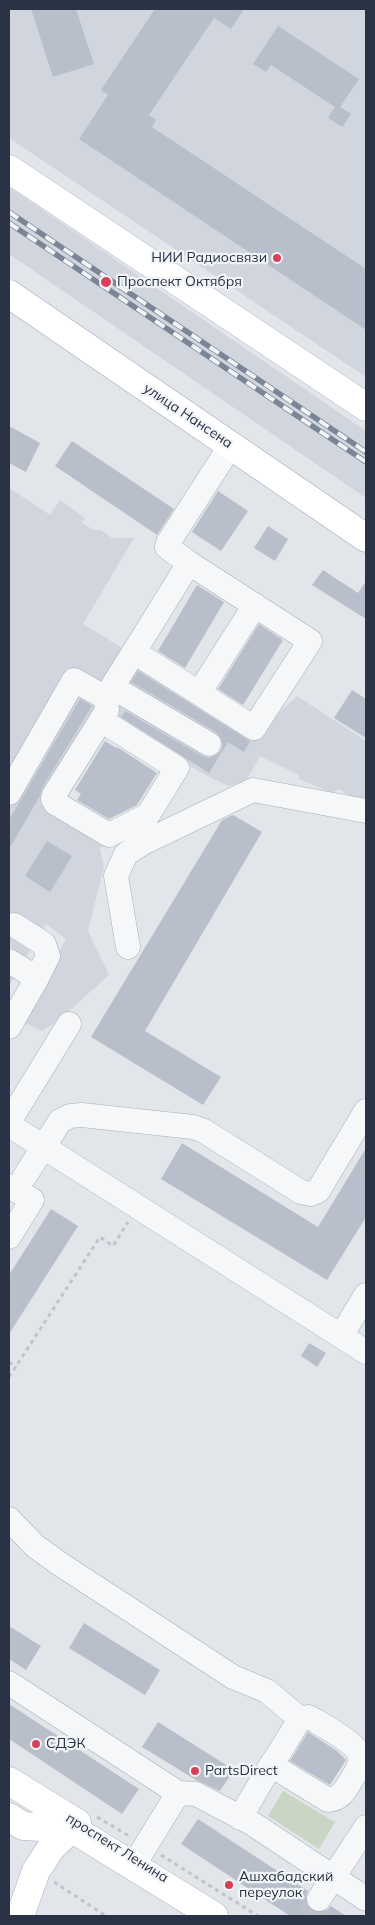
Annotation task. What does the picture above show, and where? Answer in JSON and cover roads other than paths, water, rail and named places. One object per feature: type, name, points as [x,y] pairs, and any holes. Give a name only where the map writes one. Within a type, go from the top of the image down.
[{"type":"main road","points":[[9,169],[366,407]]},
{"type":"main road","name":"улица Нансена","points":[[9,294],[366,538]]},
{"type":"main road","name":"проспект Ленина","points":[[9,1780],[75,1826]]},
{"type":"main road","name":"проспект Ленина","points":[[9,1817],[23,1826],[75,1826]]},
{"type":"main road","points":[[20,1916],[36,1871],[51,1848],[75,1826],[214,1916]]},
{"type":"street","points":[[134,652],[254,728],[310,641],[167,547],[168,542],[231,446]]},
{"type":"street","points":[[9,793],[74,680],[106,701],[177,768],[151,812],[145,817],[120,824],[113,834],[104,834],[53,800],[106,701],[134,652],[189,563]]},
{"type":"street","points":[[199,693],[255,605]]},
{"type":"street","points":[[106,701],[209,744]]},
{"type":"street","points":[[128,946],[116,876],[126,854],[143,843],[253,790],[366,811]]},
{"type":"street","points":[[9,1027],[48,956],[44,944],[11,927]]},
{"type":"street","points":[[9,960],[37,978]]},
{"type":"street","points":[[69,1024],[9,1124],[42,1148],[366,1352]]},
{"type":"street","points":[[11,1229],[32,1200],[17,1181],[60,1121],[70,1116],[82,1114],[193,1127],[204,1131],[301,1192],[311,1194],[318,1191],[366,1111]]},
{"type":"street","points":[[341,1336],[366,1295]]},
{"type":"street","points":[[9,1519],[11,1524],[35,1546],[60,1564],[233,1677],[267,1691],[300,1719]]},
{"type":"street","points":[[9,1683],[178,1794],[196,1794],[253,1824],[366,1899]]},
{"type":"street","points":[[240,1818],[271,1765],[300,1719],[309,1717],[356,1747],[360,1757],[358,1768],[342,1795],[328,1800],[271,1765]]},
{"type":"street","points":[[136,1860],[178,1794]]},
{"type":"street","name":"проспект Ленина","points":[[75,1826],[136,1860],[224,1916]]},
{"type":"street","points":[[319,1899],[366,1827]]},
{"type":"tunnel","points":[[308,1916],[319,1899]]},
{"type":"railway","points":[[9,212],[366,452]]},
{"type":"railway","points":[[9,223],[366,462]]},
{"type":"place","name":"НИИ Радиосвязи","points":[[277,258]]},
{"type":"place","name":"Проспект Октября","points":[[106,282]]},
{"type":"place","name":"СДЭК","points":[[36,1744]]},
{"type":"place","name":"PartsDirect","points":[[195,1771]]},
{"type":"place","name":"Ашхабадский переулок","points":[[229,1885]]}]
